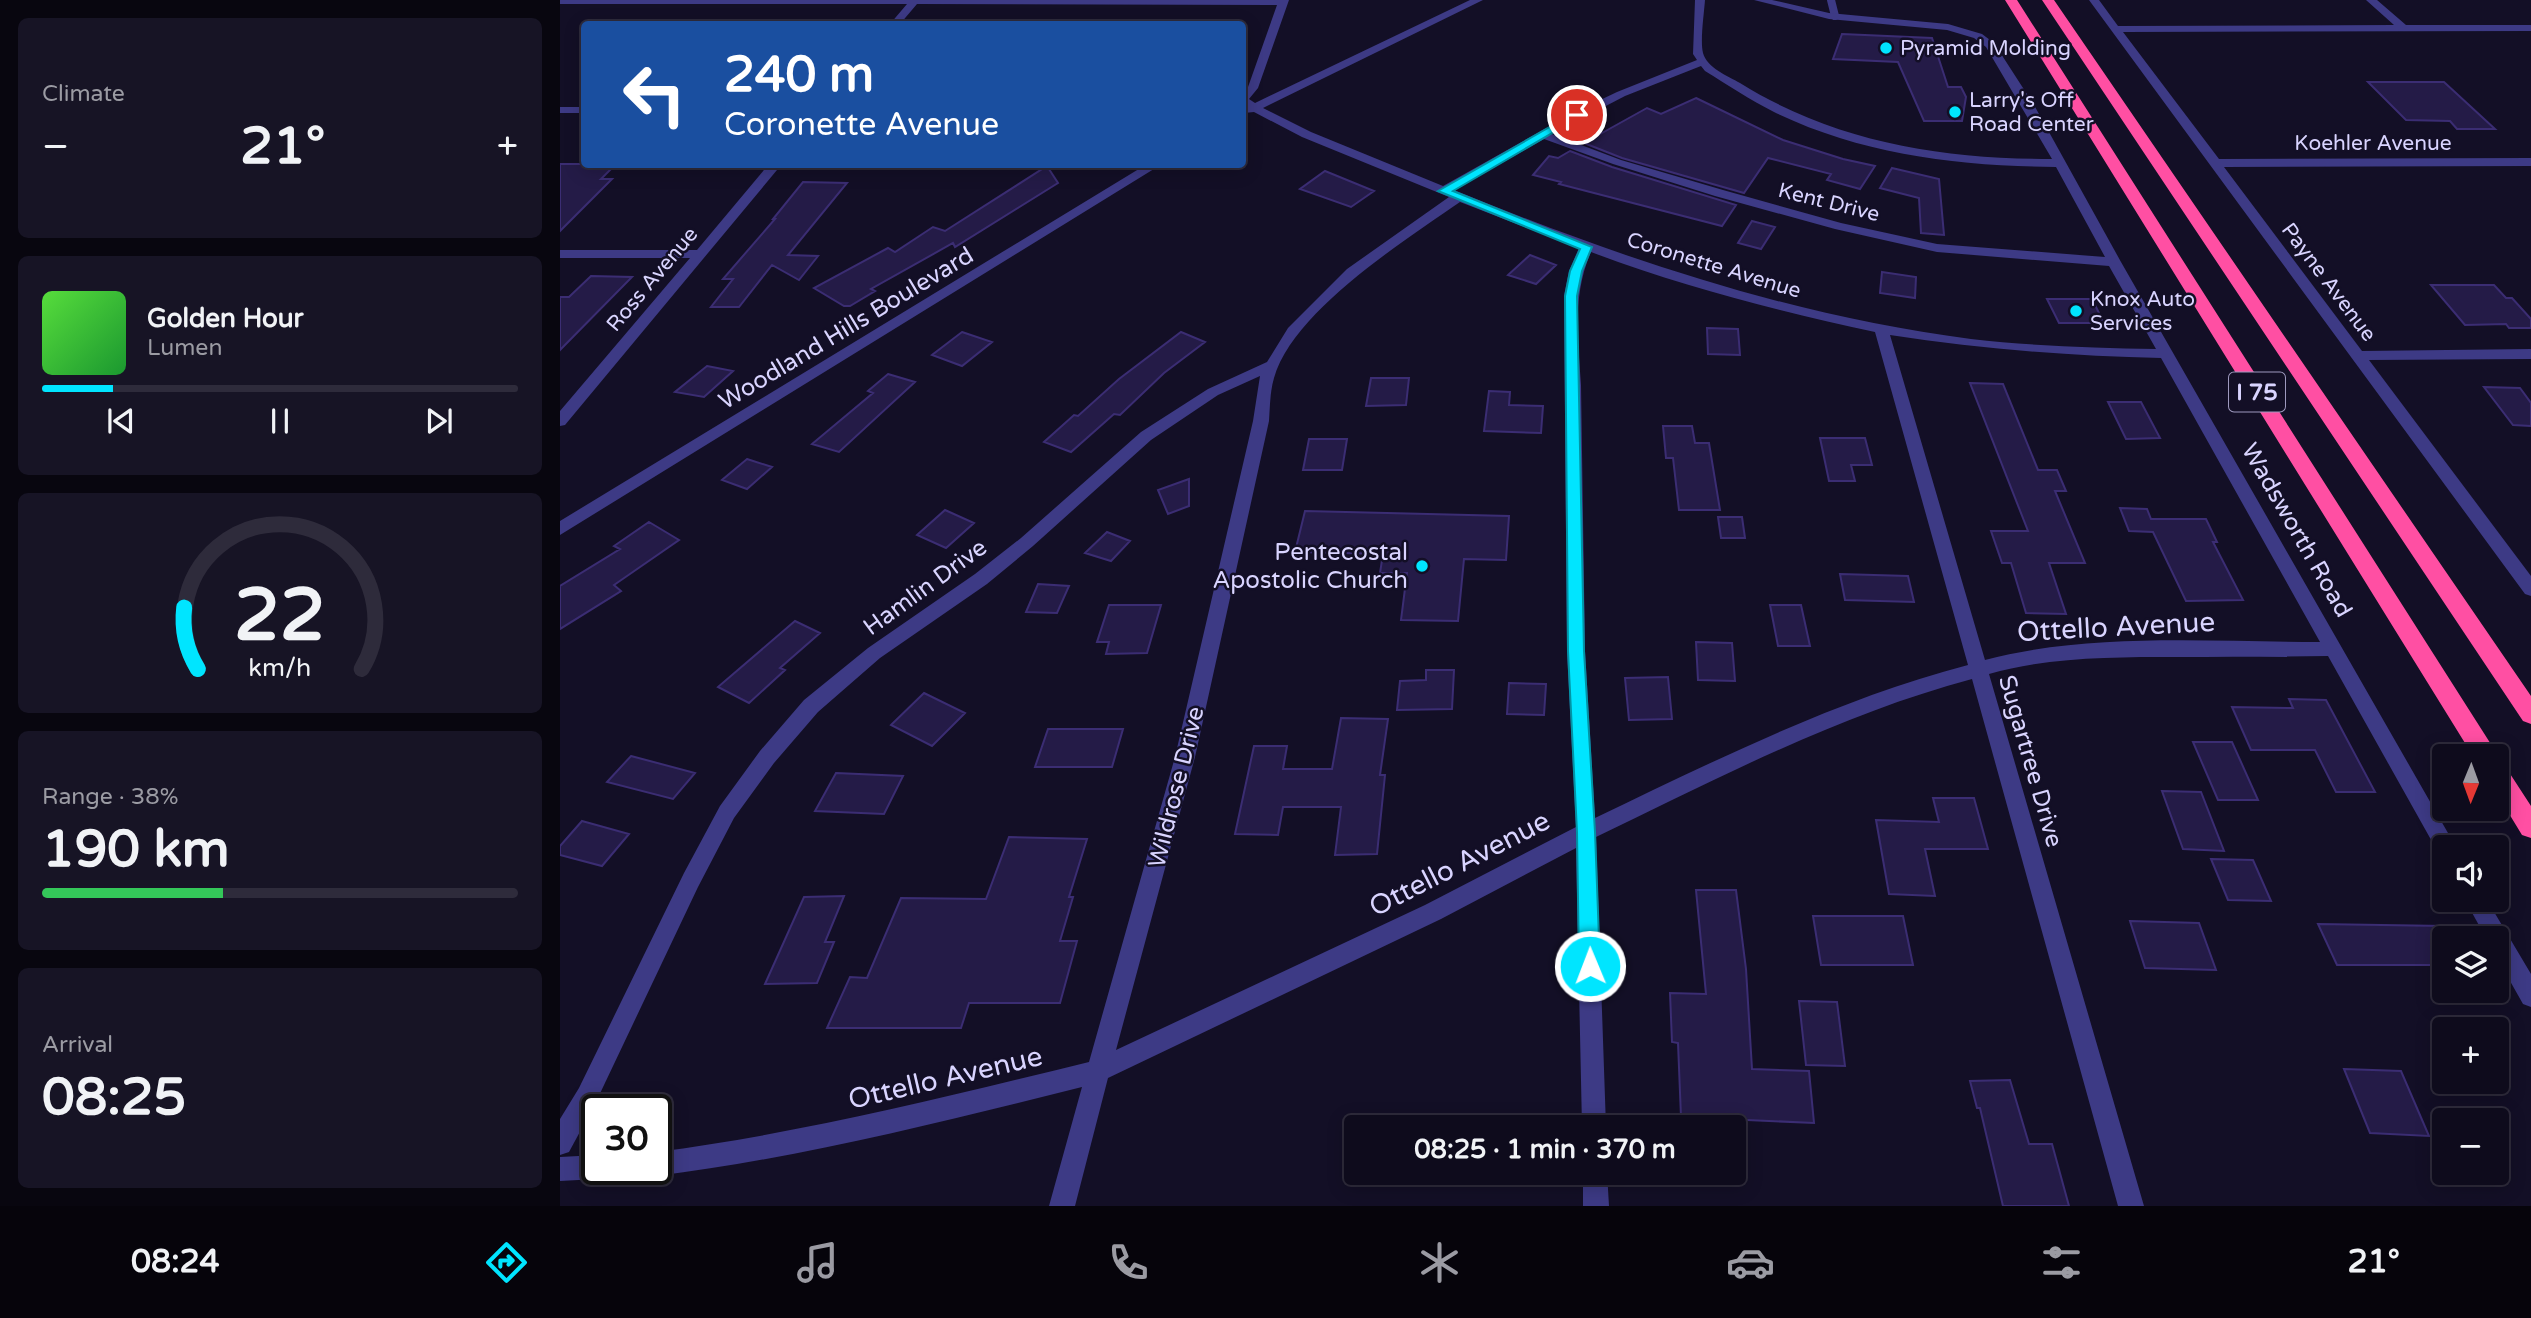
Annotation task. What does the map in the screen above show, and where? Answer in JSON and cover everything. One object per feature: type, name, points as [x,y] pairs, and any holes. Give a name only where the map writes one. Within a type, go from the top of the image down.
[{"type":"highway","name":"I 75","points":[[2011,0],[2478,744]]},
{"type":"highway","name":"I 75","points":[[2048,0],[2531,714]]},
{"type":"highway","points":[[2510,794],[2531,827]]},
{"type":"street","points":[[898,21],[916,0]]},
{"type":"street","points":[[1246,112],[1478,0]]},
{"type":"street","points":[[1700,0],[1698,54],[1702,62],[1709,69],[1785,113],[1869,144],[1964,161],[2058,163]]},
{"type":"street","points":[[1759,0],[1835,16]]},
{"type":"street","name":"Payne Avenue","points":[[2094,0],[2531,589]]},
{"type":"street","points":[[2371,0],[2403,28]]},
{"type":"street","points":[[560,1],[1284,1],[1253,88],[1246,96]]},
{"type":"street","name":"Wadsworth Road","points":[[1835,16],[1966,31],[1985,40],[1999,57],[2439,835]]},
{"type":"street","points":[[2116,29],[2531,28]]},
{"type":"street","points":[[1272,365],[1293,331],[1352,272],[1451,194],[1545,135],[1621,94],[1702,62]]},
{"type":"street","name":"Coronette Avenue","points":[[1246,102],[1274,118],[1451,194],[1586,247],[1723,292],[1882,331],[2043,351],[2101,355],[2166,354]]},
{"type":"street","points":[[560,110],[581,110]]},
{"type":"street","name":"Coronette Avenue","points":[[1246,114],[1274,118]]},
{"type":"street","name":"Kent Drive","points":[[1545,135],[1617,162],[1720,193],[1839,226],[1937,248],[2114,262]]},
{"type":"street","name":"Koehler Avenue","points":[[2215,163],[2531,162]]},
{"type":"street","name":"Ross Avenue","points":[[560,421],[773,168]]},
{"type":"street","name":"Woodland Hills Boulevard","points":[[560,529],[1149,168]]},
{"type":"street","points":[[1586,247],[1576,271],[1571,296],[1571,330],[1576,651],[1586,832],[1594,1115]]},
{"type":"street","points":[[560,254],[701,254]]},
{"type":"street","name":"Sugartree Drive","points":[[1882,331],[2131,1206]]},
{"type":"street","points":[[2358,356],[2531,354]]},
{"type":"street","name":"Wildrose Drive","points":[[1062,1206],[1096,1072],[1116,1014],[1185,758],[1261,421],[1266,379],[1272,365]]},
{"type":"street","name":"Hamlin Drive","points":[[560,1143],[587,1096],[691,880],[727,812],[766,757],[811,706],[874,653],[981,579],[1027,542],[1146,436],[1213,392],[1272,365]]},
{"type":"street","name":"Ottello Avenue","points":[[672,1162],[743,1153],[951,1108],[1096,1072],[1433,912],[1586,832],[1764,747],[1924,684],[2013,660],[2119,650],[2334,649]]},
{"type":"street","points":[[2483,912],[2531,996]]},
{"type":"street","points":[[560,1169],[581,1168]]},
{"type":"street","points":[[1595,1185],[1596,1206]]},
{"type":"lane","points":[[1831,0],[1835,16]]},
{"type":"building","points":[[1842,34],[1932,38],[1948,87],[1961,87],[1966,97],[1962,121],[1924,121],[1898,62],[1833,59]]},
{"type":"building","points":[[2368,82],[2444,82],[2495,129],[2457,129],[2450,121],[2406,120]]},
{"type":"building","points":[[1696,98],[1783,140],[1875,166],[1860,189],[1827,180],[1831,174],[1768,158],[1744,193],[1622,158],[1584,143],[1647,108],[1661,114]]},
{"type":"building","points":[[1570,151],[1612,167],[1736,205],[1722,226],[1533,175],[1549,156],[1558,158]]},
{"type":"building","points":[[560,164],[581,164],[581,168],[612,168],[601,179],[612,179],[560,231]]},
{"type":"building","points":[[1044,168],[1048,168],[1058,183],[955,247],[953,243],[871,289],[875,291],[850,306],[844,306],[814,288],[888,248],[895,252],[933,227],[945,231]]},
{"type":"building","points":[[1892,168],[1939,179],[1944,235],[1921,233],[1919,198],[1880,188]]},
{"type":"building","points":[[1325,171],[1374,191],[1351,207],[1300,189]]},
{"type":"building","points":[[803,182],[847,183],[788,255],[818,256],[799,280],[772,265],[739,307],[711,307],[733,279],[723,279]]},
{"type":"building","points":[[1752,221],[1775,227],[1761,249],[1738,243]]},
{"type":"building","points":[[1530,255],[1556,265],[1536,284],[1508,275]]},
{"type":"building","points":[[1882,272],[1916,277],[1915,298],[1880,293]]},
{"type":"building","points":[[591,276],[632,277],[560,350],[560,297],[569,297]]},
{"type":"building","points":[[2431,285],[2494,285],[2506,298],[2512,298],[2531,319],[2531,328],[2509,328],[2506,324],[2465,325]]},
{"type":"building","name":"Knox Auto Services","points":[[2047,299],[2092,299],[2104,323],[2059,323]]},
{"type":"building","points":[[1707,328],[1738,329],[1740,355],[1708,354]]},
{"type":"building","points":[[962,332],[992,342],[962,366],[932,355]]},
{"type":"building","points":[[1181,332],[1205,342],[1164,373],[1120,415],[1114,414],[1071,452],[1044,442],[1074,415],[1078,416],[1119,379]]},
{"type":"building","points":[[707,366],[733,371],[704,397],[675,392]]},
{"type":"building","points":[[888,374],[915,382],[839,452],[812,444],[873,393],[868,391]]},
{"type":"building","points":[[1371,378],[1409,378],[1406,405],[1366,406]]},
{"type":"building","points":[[1970,383],[2003,384],[2038,470],[2057,470],[2066,491],[2055,491],[2085,563],[2049,563],[2066,614],[2026,613],[2011,563],[2002,563],[1991,531],[2028,531]]},
{"type":"building","points":[[2484,387],[2520,388],[2531,403],[2531,426],[2513,425]]},
{"type":"building","points":[[1489,391],[1510,392],[1509,405],[1543,406],[1541,433],[1484,431]]},
{"type":"building","points":[[2108,402],[2141,402],[2160,438],[2126,439]]},
{"type":"building","points":[[1663,426],[1692,426],[1695,443],[1709,443],[1720,510],[1679,510],[1673,458],[1666,458]]},
{"type":"building","points":[[1820,438],[1865,438],[1872,465],[1851,465],[1855,481],[1829,481]]},
{"type":"building","points":[[1309,439],[1347,439],[1342,470],[1303,470]]},
{"type":"building","points":[[747,459],[772,467],[747,489],[722,480]]},
{"type":"building","points":[[1189,479],[1189,506],[1168,514],[1158,490]]},
{"type":"building","points":[[2120,508],[2147,509],[2151,519],[2206,519],[2217,542],[2213,542],[2243,600],[2186,601],[2153,532],[2129,531]]},
{"type":"building","points":[[945,510],[974,523],[946,548],[917,535]]},
{"type":"building","name":"Pentecostal Apostolic Church","points":[[1305,511],[1509,516],[1506,560],[1464,559],[1458,621],[1401,620],[1407,573],[1380,573],[1383,554],[1295,552]]},
{"type":"building","points":[[1718,517],[1742,517],[1745,538],[1721,538]]},
{"type":"building","points":[[649,522],[679,540],[614,585],[621,591],[560,629],[560,586],[620,549],[614,546]]},
{"type":"building","points":[[1107,532],[1130,541],[1111,561],[1085,553]]},
{"type":"building","points":[[1840,574],[1908,576],[1914,602],[1845,600]]},
{"type":"building","points":[[1038,584],[1069,586],[1057,613],[1026,612]]},
{"type":"building","points":[[1109,605],[1161,605],[1147,653],[1106,654],[1109,642],[1097,642]]},
{"type":"building","points":[[1770,605],[1801,605],[1810,646],[1778,646]]},
{"type":"building","points":[[795,621],[820,633],[780,668],[785,670],[749,703],[718,687]]},
{"type":"building","points":[[1696,642],[1732,643],[1735,681],[1698,680]]},
{"type":"building","points":[[1426,670],[1454,670],[1452,709],[1397,710],[1400,681],[1426,680]]},
{"type":"building","points":[[1668,677],[1672,719],[1629,720],[1625,678]]},
{"type":"building","points":[[1509,683],[1546,684],[1544,715],[1507,714]]},
{"type":"building","points":[[924,693],[965,713],[932,746],[891,725]]},
{"type":"building","points":[[2289,699],[2326,700],[2375,792],[2336,792],[2315,750],[2251,750],[2232,707],[2293,708]]},
{"type":"building","points":[[1341,718],[1388,719],[1380,775],[1385,775],[1377,854],[1335,855],[1341,807],[1283,807],[1278,835],[1235,834],[1254,746],[1287,746],[1283,769],[1332,769]]},
{"type":"building","points":[[1048,729],[1123,729],[1112,767],[1035,767]]},
{"type":"building","points":[[2193,742],[2232,742],[2258,800],[2218,800]]},
{"type":"building","points":[[631,756],[695,773],[673,799],[607,782]]},
{"type":"building","points":[[836,773],[903,776],[884,814],[815,811]]},
{"type":"building","points":[[2162,791],[2201,792],[2224,851],[2183,849]]},
{"type":"building","points":[[1933,798],[1974,798],[1988,849],[1925,849],[1935,896],[1889,894],[1876,820],[1939,822]]},
{"type":"building","points":[[582,821],[629,834],[602,866],[560,855],[560,846]]},
{"type":"building","points":[[1009,837],[1087,839],[1069,897],[1073,897],[1060,941],[1077,941],[1060,1003],[969,1003],[961,1028],[827,1028],[850,977],[867,978],[901,898],[986,899]]},
{"type":"building","points":[[2211,859],[2253,860],[2271,901],[2228,900]]},
{"type":"building","points":[[1696,890],[1736,890],[1746,969],[1752,1069],[1809,1071],[1814,1123],[1746,1120],[1746,1115],[1681,1115],[1678,1043],[1672,1042],[1670,993],[1706,994]]},
{"type":"building","points":[[844,896],[825,942],[834,942],[817,983],[765,984],[804,897]]},
{"type":"building","points":[[1813,916],[1903,916],[1913,965],[1821,965]]},
{"type":"building","points":[[2130,921],[2199,923],[2216,970],[2145,968]]},
{"type":"building","points":[[2318,924],[2445,926],[2432,926],[2432,965],[2337,965]]},
{"type":"building","points":[[1799,1001],[1837,1002],[1845,1066],[1806,1065]]},
{"type":"building","points":[[2344,1069],[2401,1071],[2429,1136],[2370,1133]]},
{"type":"building","points":[[2010,1080],[2029,1144],[2052,1144],[2069,1206],[2003,1206],[1980,1108],[1977,1108],[1970,1081]]},
{"type":"place","name":"Pyramid Molding","points":[[1886,48]]},
{"type":"place","name":"Larry's Off Road Center","points":[[1955,112]]},
{"type":"place","name":"Knox Auto Services","points":[[2076,311]]},
{"type":"place","name":"Pentecostal Apostolic Church","points":[[1422,566]]},
{"type":"route","points":[[1577,115],[1444,191],[1586,247],[1576,271],[1571,296],[1571,341],[1574,385],[1576,651],[1590,966]]}]
